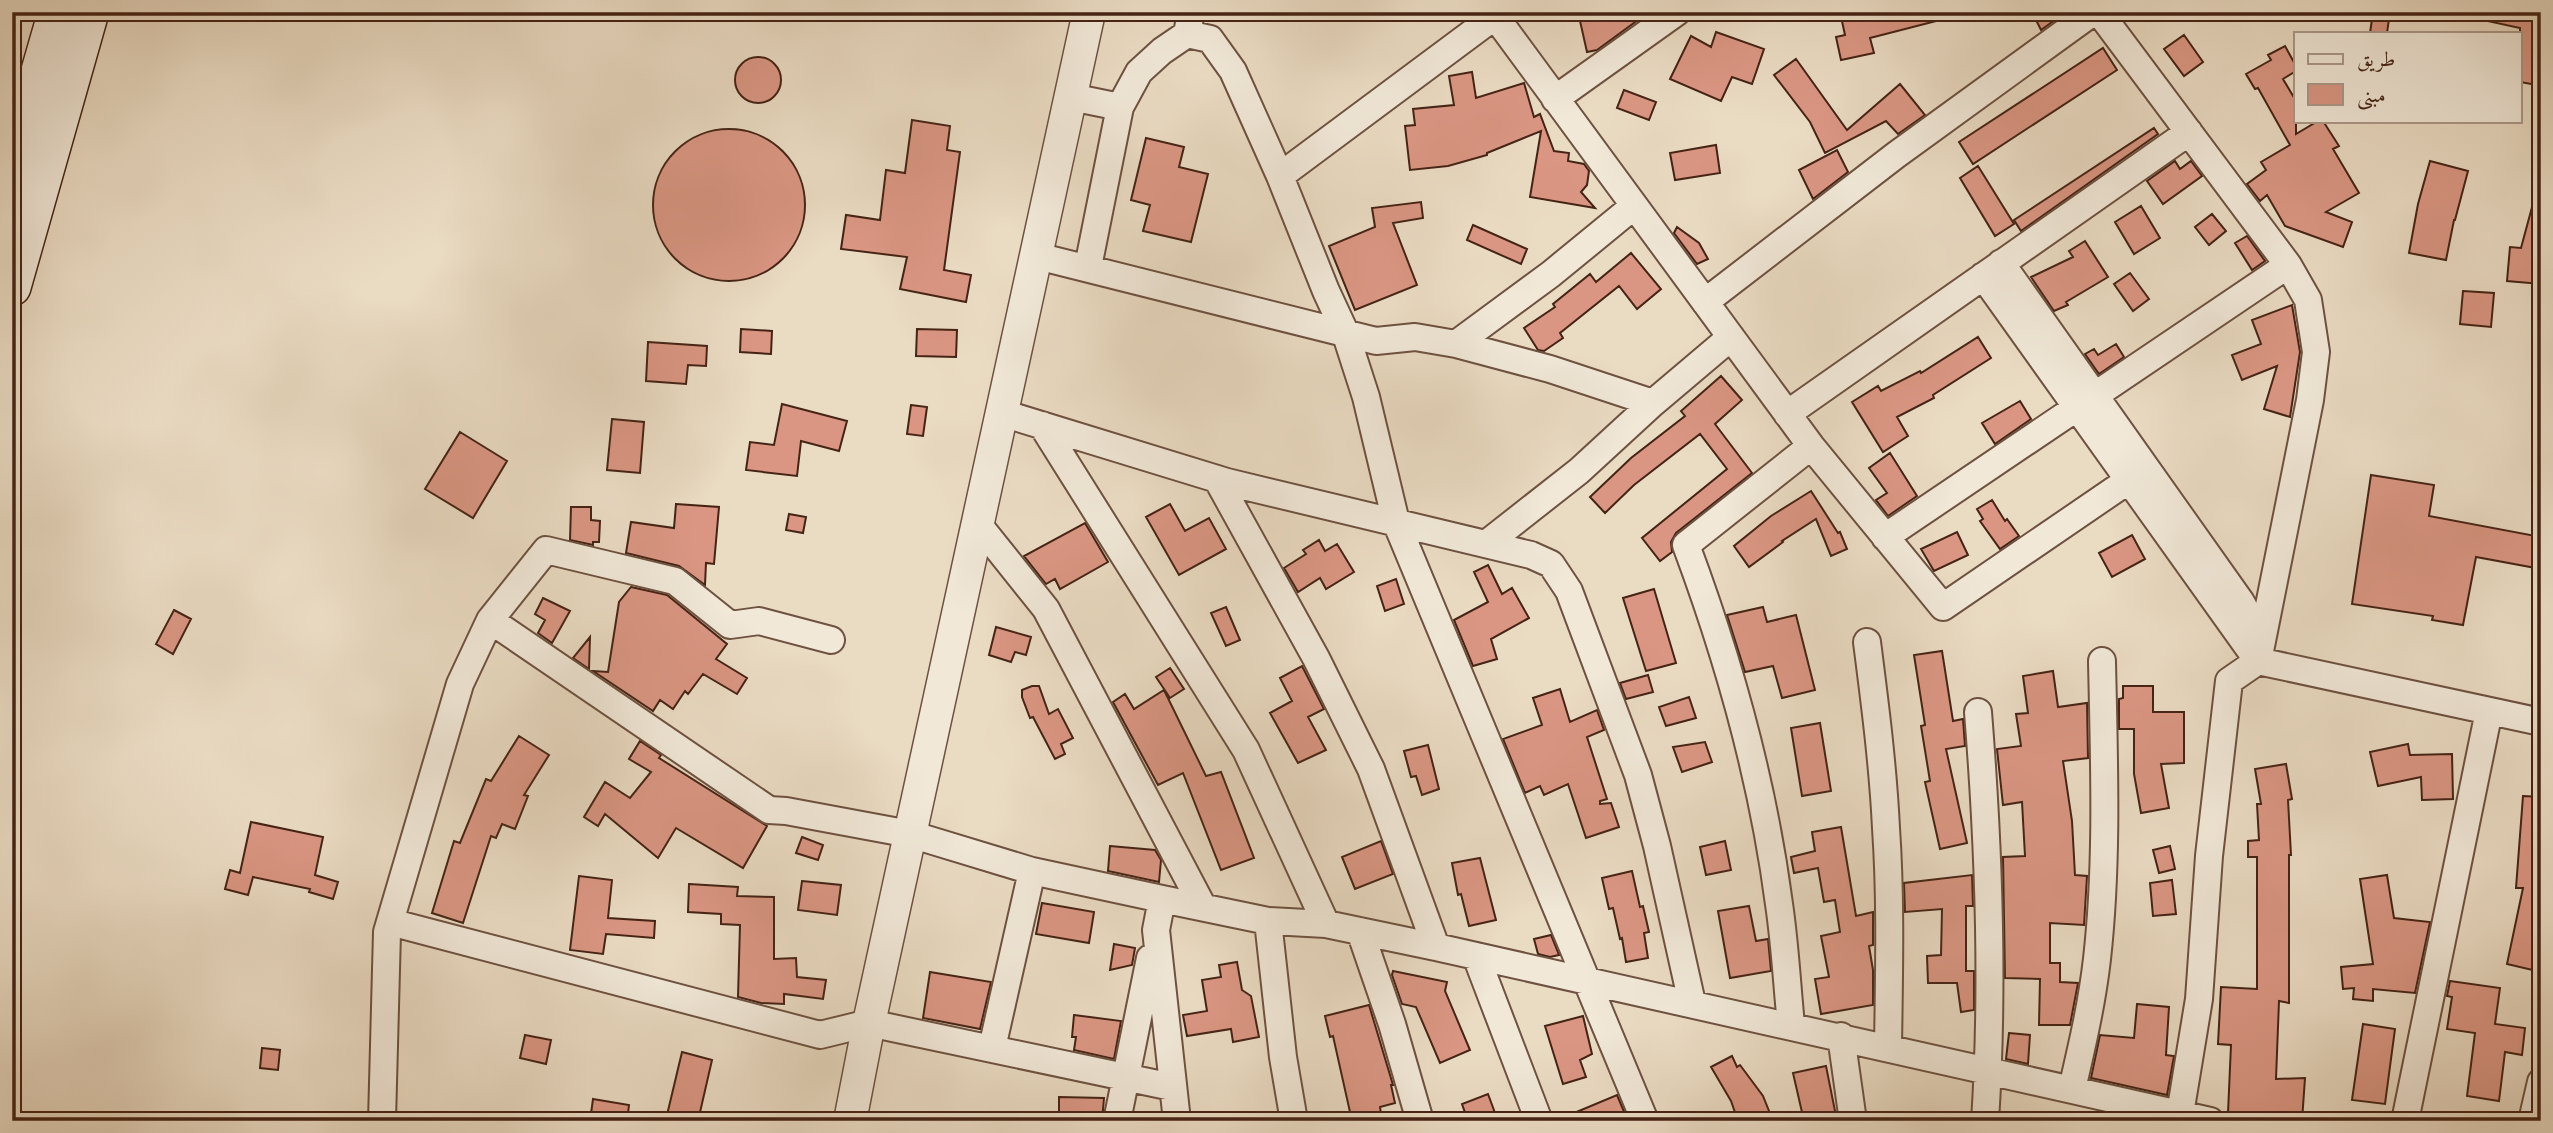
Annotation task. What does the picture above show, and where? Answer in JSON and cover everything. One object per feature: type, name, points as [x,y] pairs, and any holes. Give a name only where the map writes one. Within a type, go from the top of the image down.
[{"type":"main road","points":[[12,168],[57,12]]},
{"type":"main road","points":[[12,287],[90,12]]},
{"type":"street","points":[[850,1121],[869,1023],[1090,12]]},
{"type":"street","points":[[1555,99],[1677,12]]},
{"type":"street","points":[[1280,176],[1494,14],[1811,446],[1943,607],[2129,480]]},
{"type":"street","points":[[1704,302],[1896,155],[2107,15],[2189,132],[2288,265],[2308,300],[2316,352],[2310,400],[2260,651],[2229,681],[2209,856],[2199,999],[2180,1114]]},
{"type":"street","points":[[1088,267],[1120,107],[1139,72],[1189,23],[1210,38],[1233,71],[1345,332],[1366,397],[1396,522],[1646,1121]]},
{"type":"street","points":[[1071,97],[1120,107]]},
{"type":"street","points":[[1787,414],[2189,132]]},
{"type":"street","points":[[1456,344],[1551,274],[1634,206]]},
{"type":"street","points":[[1037,256],[1376,341],[1415,337],[1456,344],[1550,369],[1653,402]]},
{"type":"street","points":[[1885,537],[2288,265]]},
{"type":"street","points":[[1992,269],[2086,401],[2241,602],[2260,651]]},
{"type":"street","points":[[1486,544],[1579,471],[1653,402],[1731,337]]},
{"type":"street","points":[[2086,401],[2129,480],[2260,651],[2541,722]]},
{"type":"street","points":[[1002,413],[1217,479],[1531,555],[1551,564],[1569,591],[1638,775],[1657,846],[1692,1003]]},
{"type":"street","points":[[1042,425],[1246,750],[1326,924]]},
{"type":"street","points":[[1791,1025],[1779,904],[1765,817],[1734,694],[1704,592],[1686,545],[1811,446]]},
{"type":"street","points":[[1217,479],[1317,658],[1371,769],[1436,947]]},
{"type":"street","points":[[978,524],[1046,610],[1203,907]]},
{"type":"street","points":[[382,1121],[387,932],[460,684],[490,620],[546,550],[674,581],[730,625],[760,621],[831,640]]},
{"type":"street","points":[[490,620],[769,810],[911,834],[1032,871],[1268,921],[1326,924],[1436,947],[2210,1121]]},
{"type":"street","points":[[1867,642],[1879,735],[1886,829],[1888,1048]]},
{"type":"street","points":[[2072,1089],[2096,960],[2103,881],[2102,661]]},
{"type":"street","points":[[2405,1121],[2489,711]]},
{"type":"street","points":[[1978,712],[1987,818],[1990,916],[1988,1070],[1984,1121]]},
{"type":"street","points":[[992,1048],[1032,871]]},
{"type":"street","points":[[1117,1121],[1162,899]]},
{"type":"street","points":[[1268,921],[1283,1058],[1294,1121]]},
{"type":"street","points":[[390,922],[820,1035],[869,1023],[1172,1087]]},
{"type":"street","points":[[1156,930],[1177,1121]]},
{"type":"street","points":[[1360,931],[1392,1024],[1420,1121]]},
{"type":"street","points":[[1476,956],[1539,1121]]},
{"type":"street","points":[[1840,1037],[1853,1121]]},
{"type":"street","points":[[2532,1121],[2541,1082]]},
{"type":"building","points":[[1578,12],[1642,12],[1642,17],[1597,50],[1587,52]]},
{"type":"building","points":[[1840,12],[1948,12],[1948,18],[1870,38],[1874,53],[1841,60],[1836,37],[1845,35]]},
{"type":"building","points":[[2032,12],[2066,12],[2041,30]]},
{"type":"building","points":[[2373,12],[2390,12],[2387,32],[2370,32]]},
{"type":"building","points":[[2484,12],[2541,12],[2541,64],[2537,85],[2522,82],[2520,28],[2483,20]]},
{"type":"building","points":[[1716,32],[1764,49],[1752,84],[1732,77],[1721,101],[1670,79],[1691,36],[1711,47]]},
{"type":"building","points":[[2184,35],[2203,62],[2184,76],[2164,49]]},
{"type":"building","points":[[2285,46],[2294,62],[2294,72],[2283,79],[2294,98],[2296,134],[2316,122],[2324,122],[2339,146],[2333,149],[2359,193],[2326,212],[2352,222],[2343,247],[2285,226],[2267,195],[2260,201],[2247,184],[2266,170],[2261,162],[2290,145],[2258,88],[2255,89],[2246,74],[2271,60],[2268,55]]},
{"type":"building","points":[[2103,48],[2117,70],[1973,164],[1959,142]]},
{"type":"building","points":[[758,57],[775,63],[781,80],[775,97],[758,103],[741,97],[735,80],[741,63]]},
{"type":"building","points":[[1796,59],[1847,130],[1900,84],[1925,115],[1898,134],[1886,121],[1825,153],[1810,122],[1774,75]]},
{"type":"building","points":[[1472,72],[1476,98],[1524,83],[1534,117],[1540,114],[1554,151],[1569,153],[1568,161],[1584,164],[1589,171],[1587,185],[1581,192],[1595,208],[1530,197],[1541,131],[1487,155],[1448,166],[1410,170],[1405,126],[1415,125],[1413,109],[1454,105],[1449,76]]},
{"type":"building","points":[[1624,90],[1656,102],[1649,120],[1617,108]]},
{"type":"building","points":[[912,120],[950,126],[947,150],[960,152],[944,270],[971,275],[966,302],[900,289],[907,257],[841,249],[846,215],[880,220],[886,170],[905,173]]},
{"type":"building","points":[[2154,128],[2158,134],[2021,231],[2014,220]]},
{"type":"building","points":[[729,129],[758,135],[782,152],[799,176],[805,205],[799,234],[782,258],[758,275],[729,281],[700,275],[676,258],[659,234],[653,205],[659,176],[676,152],[700,135]]},
{"type":"building","points":[[1146,138],[1184,147],[1179,167],[1208,174],[1191,242],[1143,231],[1150,205],[1131,200]]},
{"type":"building","points":[[1716,145],[1720,173],[1675,180],[1670,153]]},
{"type":"building","points":[[1837,150],[1848,172],[1813,199],[1799,170]]},
{"type":"building","points":[[2175,161],[2180,169],[2191,161],[2202,176],[2163,204],[2147,181]]},
{"type":"building","points":[[2430,161],[2468,171],[2446,260],[2409,253],[2418,204]]},
{"type":"building","points":[[1978,166],[2014,224],[1995,236],[1960,178]]},
{"type":"building","points":[[2535,196],[2541,196],[2541,284],[2507,281],[2510,247],[2521,248]]},
{"type":"building","points":[[1421,202],[1423,218],[1393,223],[1417,285],[1355,310],[1329,246],[1375,227],[1372,208]]},
{"type":"building","points":[[2141,206],[2160,238],[2134,254],[2115,222]]},
{"type":"building","points":[[2212,214],[2226,231],[2209,245],[2195,227]]},
{"type":"building","points":[[1473,225],[1527,249],[1521,264],[1467,240]]},
{"type":"building","points":[[1677,227],[1699,243],[1708,259],[1697,264],[1674,233]]},
{"type":"building","points":[[2247,236],[2265,261],[2252,270],[2235,243]]},
{"type":"building","points":[[2085,241],[2108,277],[2066,302],[2068,305],[2054,311],[2031,277],[2073,257],[2069,251]]},
{"type":"building","points":[[1631,253],[1661,289],[1637,309],[1619,286],[1560,333],[1563,338],[1544,351],[1538,350],[1524,328],[1555,307],[1553,304],[1590,274],[1596,282]]},
{"type":"building","points":[[2130,273],[2149,299],[2133,311],[2114,284]]},
{"type":"building","points":[[2463,291],[2494,293],[2491,327],[2460,324]]},
{"type":"building","points":[[2292,305],[2300,352],[2290,417],[2264,409],[2277,366],[2242,380],[2232,355],[2261,344],[2252,320]]},
{"type":"building","points":[[741,329],[772,331],[771,354],[740,352]]},
{"type":"building","points":[[917,329],[957,330],[956,357],[916,356]]},
{"type":"building","points":[[1978,337],[1991,358],[1933,395],[1934,398],[1897,417],[1908,436],[1883,452],[1852,402],[1878,386],[1881,391],[1920,371],[1921,373]]},
{"type":"building","points":[[648,342],[707,346],[706,366],[688,365],[686,384],[646,381]]},
{"type":"building","points":[[2116,344],[2124,357],[2099,374],[2085,354],[2094,349],[2098,355]]},
{"type":"building","points":[[1721,376],[1742,400],[1715,424],[1752,473],[1676,533],[1671,542],[1672,552],[1660,561],[1642,538],[1727,469],[1700,434],[1634,485],[1605,513],[1590,497],[1631,458],[1685,416],[1681,411]]},
{"type":"building","points":[[2020,401],[2031,419],[1995,444],[1982,423]]},
{"type":"building","points":[[782,404],[847,421],[839,451],[801,441],[797,476],[746,470],[750,442],[774,445]]},
{"type":"building","points":[[911,405],[927,407],[923,436],[907,434]]},
{"type":"building","points":[[612,419],[644,422],[640,473],[607,470]]},
{"type":"building","points":[[460,432],[507,461],[473,518],[425,489]]},
{"type":"building","points":[[1890,453],[1917,496],[1888,516],[1876,500],[1887,493],[1869,468]]},
{"type":"building","points":[[2371,475],[2434,485],[2429,516],[2541,537],[2541,569],[2476,557],[2463,625],[2432,620],[2433,616],[2352,604]]},
{"type":"building","points":[[1811,491],[1838,533],[1840,532],[1847,549],[1831,556],[1816,519],[1749,567],[1734,546],[1771,516]]},
{"type":"building","points":[[1992,500],[2005,521],[2007,519],[2019,536],[2000,549],[1980,521],[1983,519],[1977,509]]},
{"type":"building","points":[[676,504],[719,507],[714,564],[706,563],[705,585],[679,566],[626,553],[631,522],[674,528]]},
{"type":"building","points":[[1170,504],[1185,531],[1209,518],[1226,549],[1179,575],[1146,517]]},
{"type":"building","points":[[571,507],[591,507],[591,520],[600,521],[599,542],[593,542],[593,545],[570,540]]},
{"type":"building","points":[[789,514],[806,517],[803,533],[786,530]]},
{"type":"building","points":[[1085,523],[1108,562],[1060,589],[1055,579],[1046,584],[1024,556]]},
{"type":"building","points":[[1957,532],[1968,555],[1934,571],[1921,549]]},
{"type":"building","points":[[2132,535],[2145,559],[2112,577],[2099,553]]},
{"type":"building","points":[[1319,540],[1325,551],[1337,544],[1354,572],[1326,589],[1320,578],[1298,592],[1284,568],[1306,554],[1303,550]]},
{"type":"building","points":[[1488,565],[1502,594],[1512,588],[1529,618],[1491,639],[1497,659],[1473,666],[1454,620],[1488,602],[1474,572]]},
{"type":"building","points":[[1396,579],[1404,604],[1385,611],[1377,586]]},
{"type":"building","points":[[631,587],[667,595],[727,644],[716,659],[747,678],[737,694],[703,674],[688,694],[685,691],[673,709],[660,700],[653,711],[593,671],[608,672],[619,602]]},
{"type":"building","points":[[1654,589],[1676,663],[1646,671],[1623,598]]},
{"type":"building","points":[[543,598],[570,611],[552,643],[538,633],[545,620],[535,614]]},
{"type":"building","points":[[1226,607],[1240,640],[1226,646],[1211,613]]},
{"type":"building","points":[[1763,607],[1767,622],[1796,615],[1815,690],[1782,698],[1773,666],[1745,672],[1727,615]]},
{"type":"building","points":[[174,610],[191,619],[173,654],[156,644]]},
{"type":"building","points":[[996,627],[1031,637],[1026,655],[1015,652],[1011,662],[989,655]]},
{"type":"building","points":[[590,637],[589,669],[573,658]]},
{"type":"building","points":[[1942,651],[1953,721],[1963,719],[1965,746],[1946,749],[1967,843],[1940,849],[1925,782],[1930,781],[1914,655]]},
{"type":"building","points":[[1302,666],[1324,709],[1308,717],[1326,750],[1298,763],[1270,713],[1292,701],[1280,678]]},
{"type":"building","points":[[1170,668],[1184,689],[1170,698],[1156,677]]},
{"type":"building","points":[[2053,671],[2058,707],[2087,703],[2088,758],[2063,761],[2072,821],[2075,875],[2087,876],[2084,925],[2050,923],[2050,963],[2060,963],[2060,982],[2078,983],[2070,1025],[2039,1025],[2040,979],[2005,978],[2003,857],[2025,856],[2022,802],[2003,805],[1997,749],[2021,746],[2016,714],[2028,713],[2023,676]]},
{"type":"building","points":[[1648,675],[1653,692],[1626,699],[1620,683]]},
{"type":"building","points":[[1039,686],[1049,714],[1058,709],[1073,738],[1061,744],[1065,754],[1055,759],[1033,717],[1030,718],[1022,697],[1022,690]]},
{"type":"building","points":[[2123,686],[2153,686],[2153,712],[2184,712],[2184,763],[2161,764],[2169,808],[2141,813],[2134,774],[2134,729],[2119,729],[2119,699],[2123,698]]},
{"type":"building","points":[[1560,689],[1570,722],[1597,710],[1604,730],[1587,737],[1607,799],[1600,801],[1600,804],[1611,803],[1619,827],[1586,838],[1568,784],[1544,795],[1540,786],[1525,793],[1503,739],[1542,725],[1533,698]]},
{"type":"building","points":[[1164,690],[1206,776],[1221,772],[1254,858],[1221,870],[1183,773],[1158,785],[1113,702],[1125,694],[1134,709]]},
{"type":"building","points":[[1689,697],[1696,718],[1666,726],[1659,707]]},
{"type":"building","points":[[1820,723],[1831,791],[1802,796],[1791,728]]},
{"type":"building","points":[[519,736],[549,755],[524,795],[528,796],[515,829],[502,824],[496,838],[491,836],[463,923],[432,913],[454,841],[460,843],[486,779],[491,781]]},
{"type":"building","points":[[640,741],[661,755],[659,758],[767,826],[743,868],[676,828],[658,858],[605,814],[598,826],[584,817],[605,782],[630,798],[651,772],[629,759]]},
{"type":"building","points":[[1705,742],[1712,762],[1682,772],[1673,747]]},
{"type":"building","points":[[2408,744],[2410,755],[2452,754],[2453,799],[2422,800],[2421,777],[2378,786],[2370,752]]},
{"type":"building","points":[[1428,745],[1439,789],[1422,795],[1416,776],[1411,777],[1404,751]]},
{"type":"building","points":[[2286,764],[2292,799],[2288,800],[2291,855],[2289,1003],[2279,1001],[2276,1079],[2305,1078],[2302,1121],[2251,1121],[2252,1114],[2228,1113],[2231,1045],[2218,1044],[2221,987],[2257,989],[2257,857],[2248,857],[2248,841],[2259,840],[2257,804],[2261,804],[2255,769]]},
{"type":"building","points":[[2523,796],[2541,797],[2541,972],[2507,964],[2523,888],[2516,888]]},
{"type":"building","points":[[251,822],[323,837],[315,875],[338,882],[333,899],[309,892],[310,889],[253,877],[248,895],[225,889],[230,870],[240,873]]},
{"type":"building","points":[[1841,827],[1856,916],[1873,912],[1873,945],[1869,946],[1873,970],[1873,1005],[1821,1014],[1815,979],[1829,977],[1821,936],[1840,932],[1835,900],[1824,902],[1818,868],[1794,873],[1791,857],[1815,851],[1812,832]]},
{"type":"building","points":[[802,837],[823,845],[818,860],[796,853]]},
{"type":"building","points":[[1381,841],[1393,874],[1355,889],[1342,857]]},
{"type":"building","points":[[1725,841],[1731,870],[1706,875],[1700,847]]},
{"type":"building","points":[[1110,846],[1155,850],[1161,860],[1159,882],[1108,871]]},
{"type":"building","points":[[2170,846],[2175,869],[2159,873],[2153,850]]},
{"type":"building","points":[[1480,858],[1496,920],[1469,926],[1461,894],[1458,895],[1452,863]]},
{"type":"building","points":[[1632,871],[1649,932],[1644,933],[1648,958],[1626,962],[1622,938],[1620,939],[1613,908],[1609,909],[1602,878]]},
{"type":"building","points":[[1972,875],[1973,906],[1966,906],[1966,971],[1974,971],[1974,1010],[1961,1012],[1957,983],[1928,983],[1927,956],[1941,955],[1942,909],[1905,912],[1904,883]]},
{"type":"building","points":[[2387,875],[2394,918],[2430,922],[2415,993],[2373,989],[2373,1001],[2353,999],[2354,988],[2343,989],[2341,967],[2373,964],[2360,879]]},
{"type":"building","points":[[579,876],[612,880],[608,918],[655,921],[654,938],[606,934],[603,954],[570,950]]},
{"type":"building","points":[[2172,880],[2176,914],[2153,916],[2150,883]]},
{"type":"building","points":[[802,881],[841,885],[837,915],[798,910]]},
{"type":"building","points":[[689,884],[738,887],[737,896],[774,897],[774,959],[796,958],[797,977],[826,980],[823,999],[784,994],[784,1004],[761,1003],[738,997],[740,925],[721,924],[721,914],[688,912]]},
{"type":"building","points":[[1042,903],[1094,912],[1089,943],[1036,934]]},
{"type":"building","points":[[1749,906],[1756,941],[1768,939],[1771,971],[1730,978],[1718,911]]},
{"type":"building","points":[[1551,935],[1559,955],[1550,957],[1538,954],[1534,939]]},
{"type":"building","points":[[1114,944],[1135,948],[1132,965],[1110,970]]},
{"type":"building","points":[[1237,962],[1242,990],[1251,996],[1259,1037],[1233,1042],[1231,1029],[1187,1036],[1183,1015],[1207,1011],[1202,980],[1221,977],[1219,965]]},
{"type":"building","points":[[1393,971],[1447,982],[1445,991],[1470,1050],[1440,1063],[1416,1007],[1402,1004]]},
{"type":"building","points":[[930,972],[991,982],[980,1029],[923,1018]]},
{"type":"building","points":[[2450,981],[2500,988],[2495,1024],[2525,1028],[2522,1055],[2505,1052],[2499,1101],[2467,1096],[2475,1033],[2447,1029],[2452,997],[2447,996]]},
{"type":"building","points":[[2137,1004],[2169,1007],[2166,1055],[2174,1056],[2167,1095],[2091,1078],[2100,1035],[2134,1038]]},
{"type":"building","points":[[1369,1005],[1393,1085],[1395,1103],[1380,1107],[1382,1121],[1352,1121],[1333,1036],[1330,1037],[1325,1016]]},
{"type":"building","points":[[1074,1015],[1121,1021],[1114,1059],[1074,1050]]},
{"type":"building","points":[[1583,1016],[1592,1054],[1580,1060],[1586,1077],[1563,1084],[1545,1026]]},
{"type":"building","points":[[2363,1024],[2395,1029],[2385,1104],[2352,1100]]},
{"type":"building","points":[[2009,1033],[2030,1035],[2028,1064],[2006,1059]]},
{"type":"building","points":[[525,1035],[551,1040],[546,1064],[520,1058]]},
{"type":"building","points":[[262,1048],[280,1050],[278,1070],[260,1068]]},
{"type":"building","points":[[682,1052],[712,1060],[698,1121],[667,1115]]},
{"type":"building","points":[[1732,1056],[1737,1067],[1740,1065],[1763,1096],[1773,1121],[1738,1121],[1731,1101],[1711,1067]]},
{"type":"building","points":[[1826,1066],[1837,1121],[1804,1121],[1793,1073]]},
{"type":"building","points":[[1488,1094],[1498,1121],[1468,1121],[1462,1104]]},
{"type":"building","points":[[1617,1095],[1628,1121],[1555,1121]]},
{"type":"building","points":[[1059,1097],[1104,1098],[1102,1121],[1059,1121]]},
{"type":"building","points":[[593,1099],[629,1105],[627,1121],[590,1121]]}]
